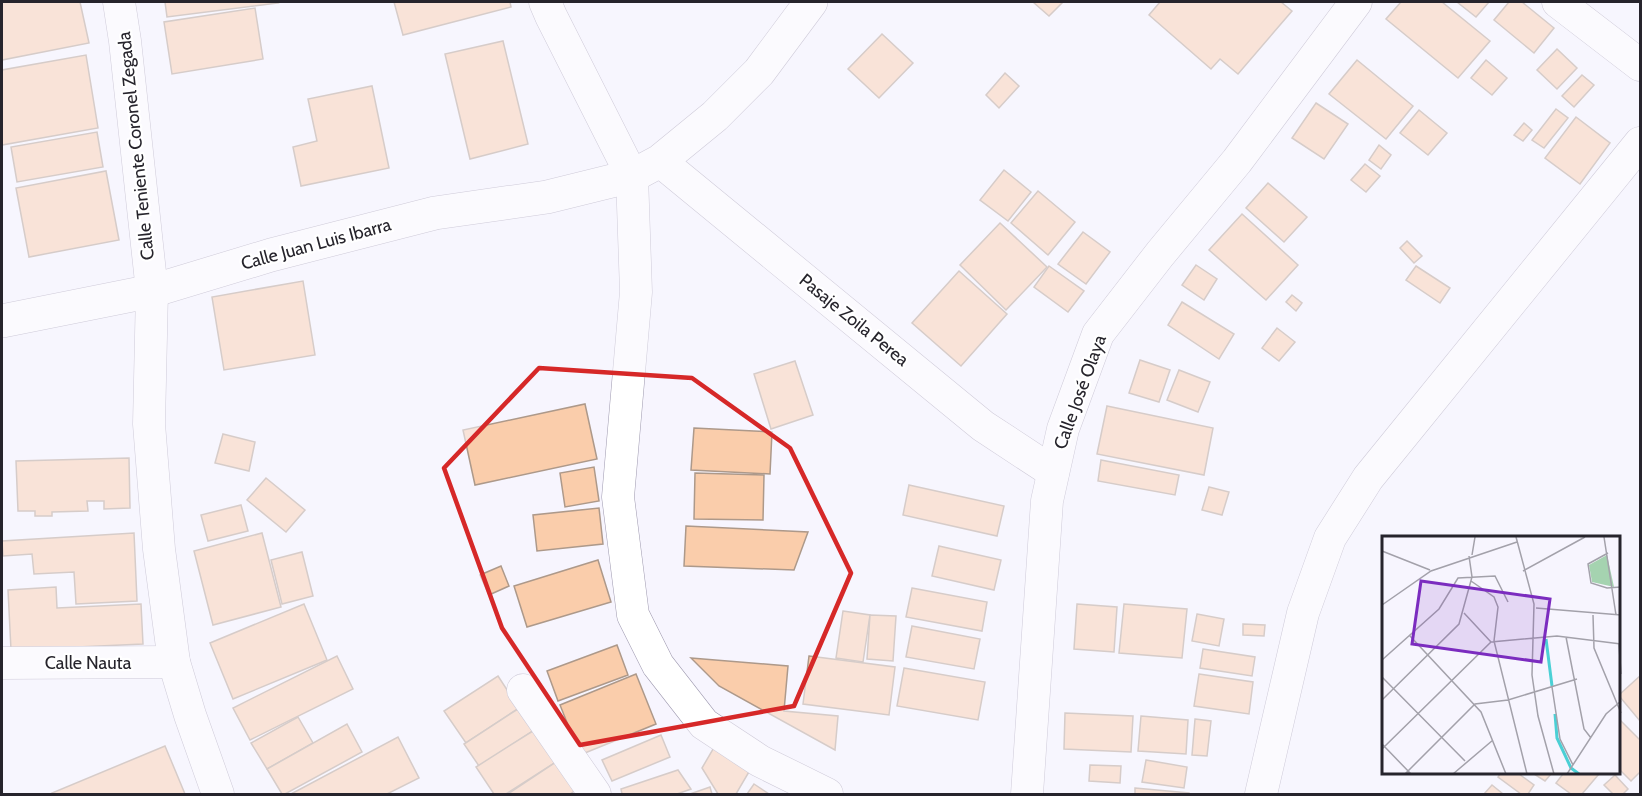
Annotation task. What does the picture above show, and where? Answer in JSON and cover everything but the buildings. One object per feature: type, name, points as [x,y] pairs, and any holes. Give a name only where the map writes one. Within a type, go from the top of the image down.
[{"type":"street","name":"Calle Teniente Coronel Zegada","points":[[119,2],[127,53],[152,291],[149,424],[159,549],[174,662],[218,795]]},
{"type":"street","points":[[545,2],[551,16],[646,168],[618,496],[633,615],[658,665],[704,724],[760,761],[827,795]]},
{"type":"street","points":[[646,168],[715,116],[759,72],[811,2]]},
{"type":"street","name":"Calle José Olaya","points":[[1027,795],[1047,501],[1063,429],[1098,334],[1237,161],[1356,2]]},
{"type":"street","points":[[1558,2],[1641,65]]},
{"type":"street","points":[[1261,795],[1303,613],[1330,538],[1368,478],[1641,143]]},
{"type":"street","name":"Calle Juan Luis Ibarra","points":[[2,321],[152,291],[271,255],[435,213],[547,197],[646,168]]},
{"type":"street","name":"Pasaje Zoila Perea","points":[[646,168],[983,426],[1053,472]]},
{"type":"street","name":"Calle Nauta","points":[[2,663],[174,662]]},
{"type":"street","points":[[523,690],[595,795]]},
{"type":"highlighted area","points":[[539,368],[692,378],[790,448],[851,573],[794,706],[580,745],[502,628],[444,468]]}]
